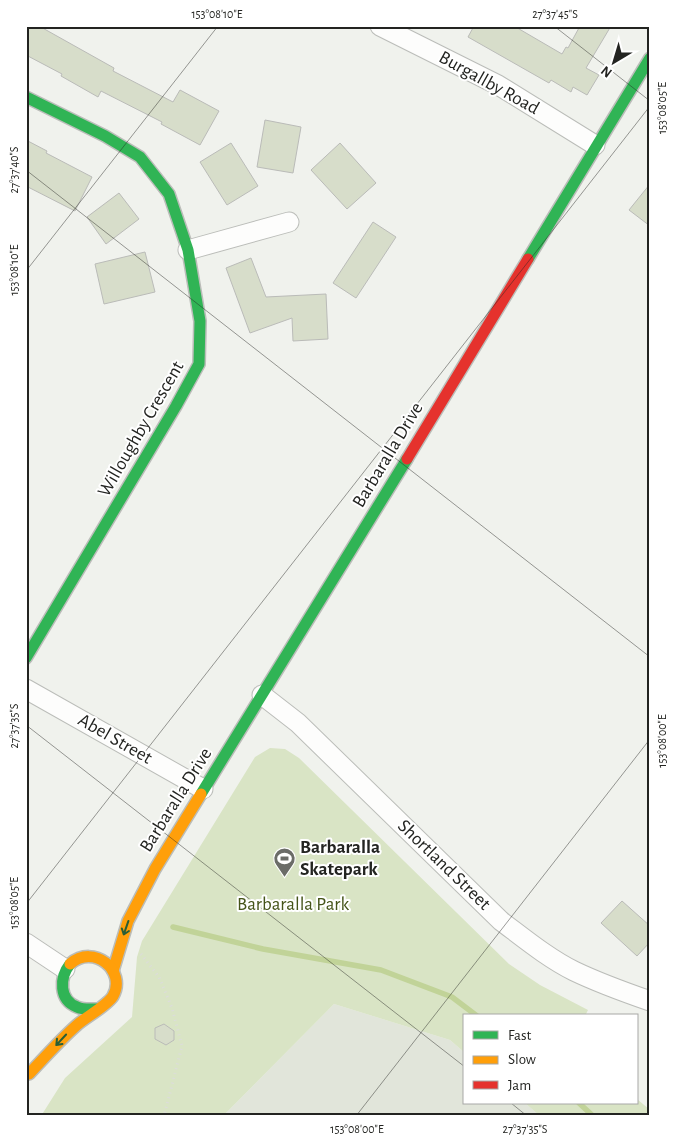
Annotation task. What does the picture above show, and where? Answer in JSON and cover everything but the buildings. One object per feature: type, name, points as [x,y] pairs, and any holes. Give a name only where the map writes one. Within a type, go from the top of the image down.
[{"type":"street","name":"Burgallby Road","points":[[380,26],[402,31],[498,85],[596,145]]},
{"type":"street","name":"Barbaralla Drive","points":[[27,1076],[72,1029],[112,998],[116,980],[113,971],[128,921],[154,869],[650,58]]},
{"type":"street","name":"Willoughby Crescent","points":[[26,97],[105,136],[140,158],[169,194],[188,250],[200,321],[199,364],[26,658]]},
{"type":"street","points":[[188,250],[289,222]]},
{"type":"street","name":"Abel Street","points":[[26,689],[203,789]]},
{"type":"street","name":"Shortland Street","points":[[262,695],[298,723],[501,920],[534,946],[573,970],[611,988],[650,1001]]},
{"type":"street","name":"Barbaralla Drive","points":[[116,920],[154,869]]},
{"type":"street","points":[[26,943],[65,969]]},
{"type":"street","points":[[58,1007],[62,990],[62,976],[65,969],[76,959],[94,952],[108,963],[113,971]]},
{"type":"street","points":[[62,990],[66,998],[79,1009],[88,1011],[97,1009]]},
{"type":"street","name":"Barbaralla Drive","points":[[27,1076],[45,1041]]},
{"type":"path","points":[[139,951],[160,977],[172,1008],[182,1046],[164,1116]]},
{"type":"shaded area","points":[[334,1004],[450,1040],[463,1051],[463,1104],[526,1104],[540,1116],[223,1116]]},
{"type":"green space","name":"Barbaralla Park","points":[[270,748],[285,749],[299,758],[509,964],[540,985],[588,1010],[586,1014],[463,1014],[463,1051],[450,1040],[334,1004],[223,1116],[41,1116],[65,1078],[132,1017],[137,957],[142,941],[255,757]]},
{"type":"green space","points":[[638,1100],[650,1110],[650,1116],[540,1116],[526,1104],[638,1104]]},
{"type":"waterway","points":[[173,927],[263,949],[381,970],[452,997],[474,1014]]},
{"type":"waterway","points":[[580,1104],[593,1116]]},
{"type":"traffic: fast","points":[[528,259],[650,58]]},
{"type":"traffic: fast","points":[[26,97],[105,136],[140,157],[169,194],[188,250],[200,321],[199,364],[26,658]]},
{"type":"traffic: fast","points":[[201,794],[407,459]]},
{"type":"traffic: fast","points":[[70,964],[64,976],[64,994],[71,1004],[79,1008],[97,1009]]},
{"type":"traffic: slow","points":[[113,971],[128,921],[155,869],[201,794]]},
{"type":"traffic: slow","points":[[29,1074],[71,1031],[107,1003],[113,996],[116,987],[116,977],[106,963],[98,958],[89,957],[79,958],[70,964]]},
{"type":"traffic: jam","points":[[407,459],[528,259]]},
{"type":"place","name":"Barbaralla Skatepark","points":[[284,877]]}]
